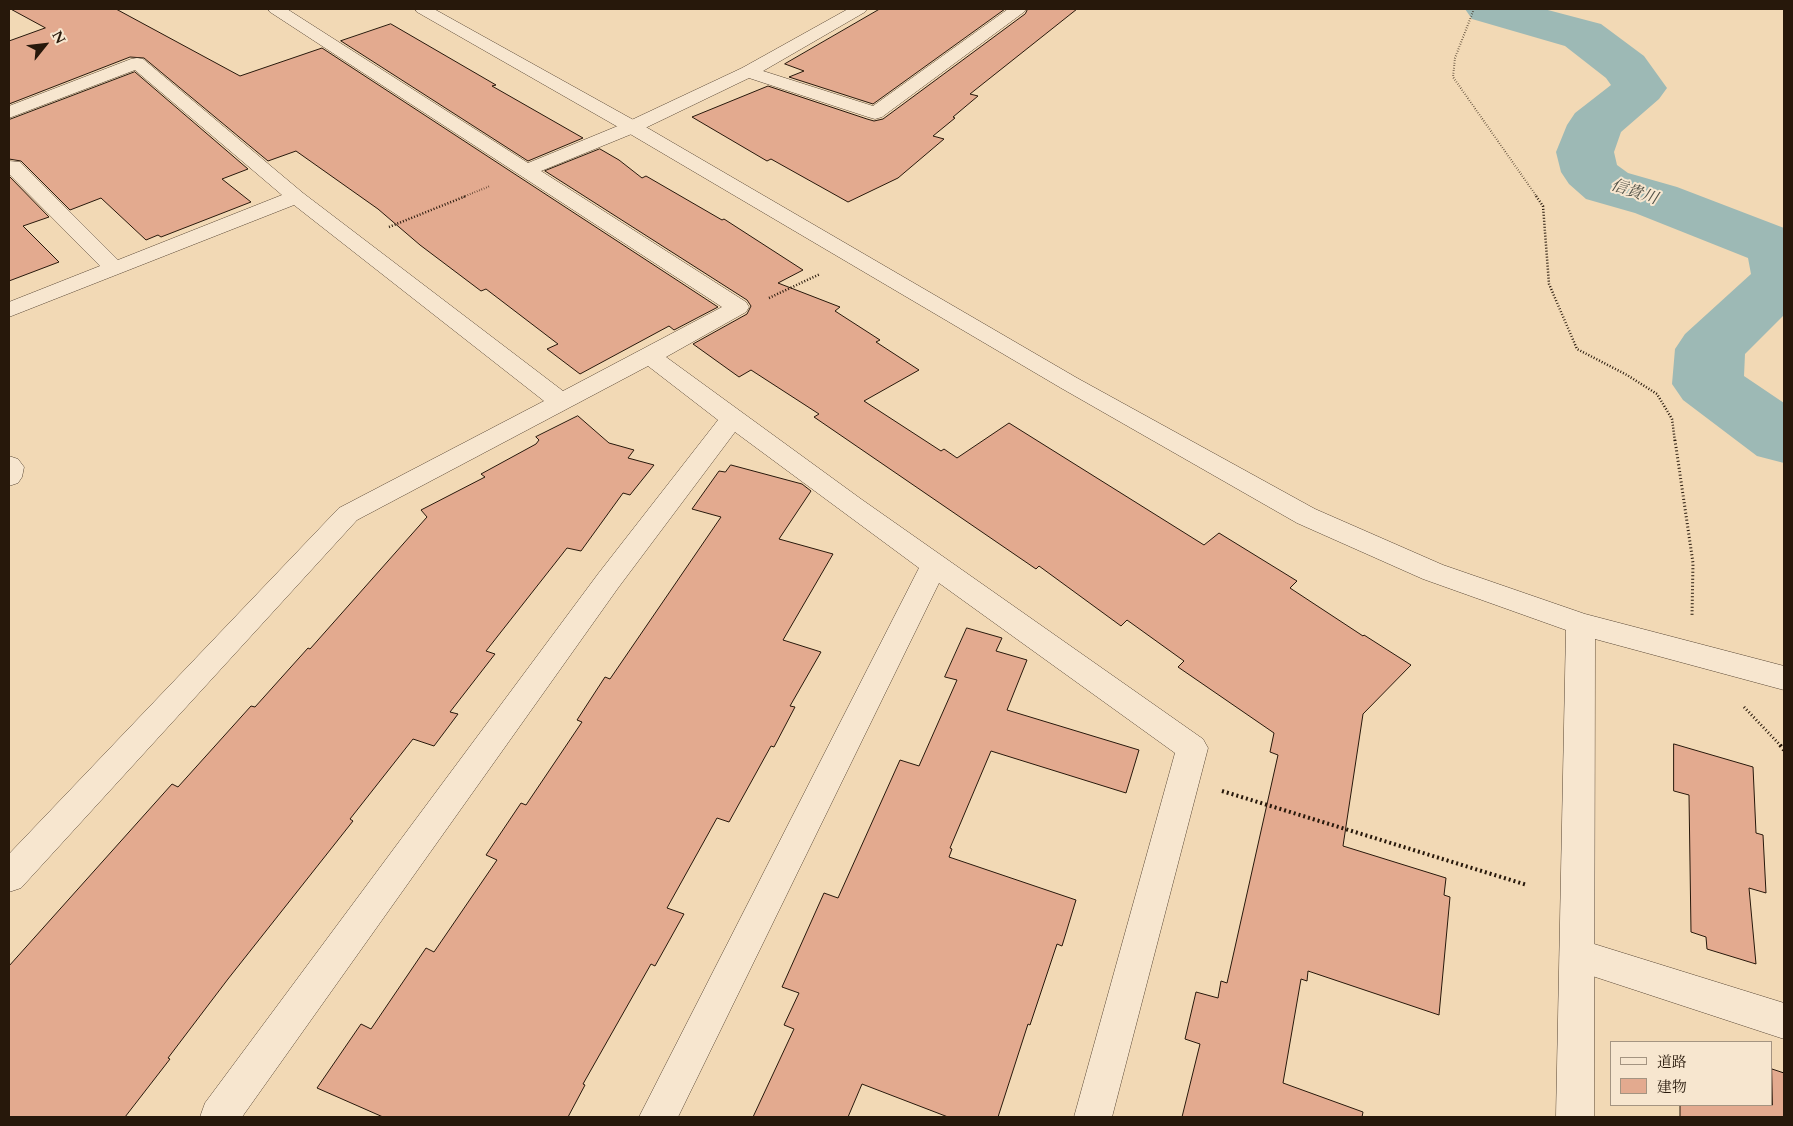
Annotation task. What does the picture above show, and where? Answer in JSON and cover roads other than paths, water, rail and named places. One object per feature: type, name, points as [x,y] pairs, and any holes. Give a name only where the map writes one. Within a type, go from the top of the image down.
[{"type":"street","points":[[9,877],[348,514],[650,356],[738,307],[276,9]]},
{"type":"street","points":[[423,9],[632,127],[1069,383],[1306,516],[1433,572],[1581,624],[1784,678]]},
{"type":"street","points":[[527,170],[632,127],[748,72],[859,9]]},
{"type":"street","points":[[748,72],[875,112],[1018,9]]},
{"type":"street","points":[[9,112],[137,63],[296,197],[561,402]]},
{"type":"street","points":[[9,168],[13,166],[115,269]]},
{"type":"street","points":[[9,310],[296,197]]},
{"type":"street","points":[[650,356],[732,419],[1192,748],[1093,1117]]},
{"type":"street","points":[[219,1117],[608,581],[732,419]]},
{"type":"street","points":[[9,465],[11,467],[9,477]]},
{"type":"street","points":[[658,1117],[934,565]]},
{"type":"street","points":[[1575,1117],[1581,624]]},
{"type":"street","points":[[1578,955],[1784,1021]]},
{"type":"waterway","name":"信貴川","points":[[1489,9],[1583,35],[1625,67],[1640,88],[1595,125],[1585,152],[1590,172],[1607,186],[1656,200],[1777,247],[1784,275]]},
{"type":"waterway","name":"信貴川","points":[[1784,279],[1710,349],[1708,384],[1784,439]]}]
